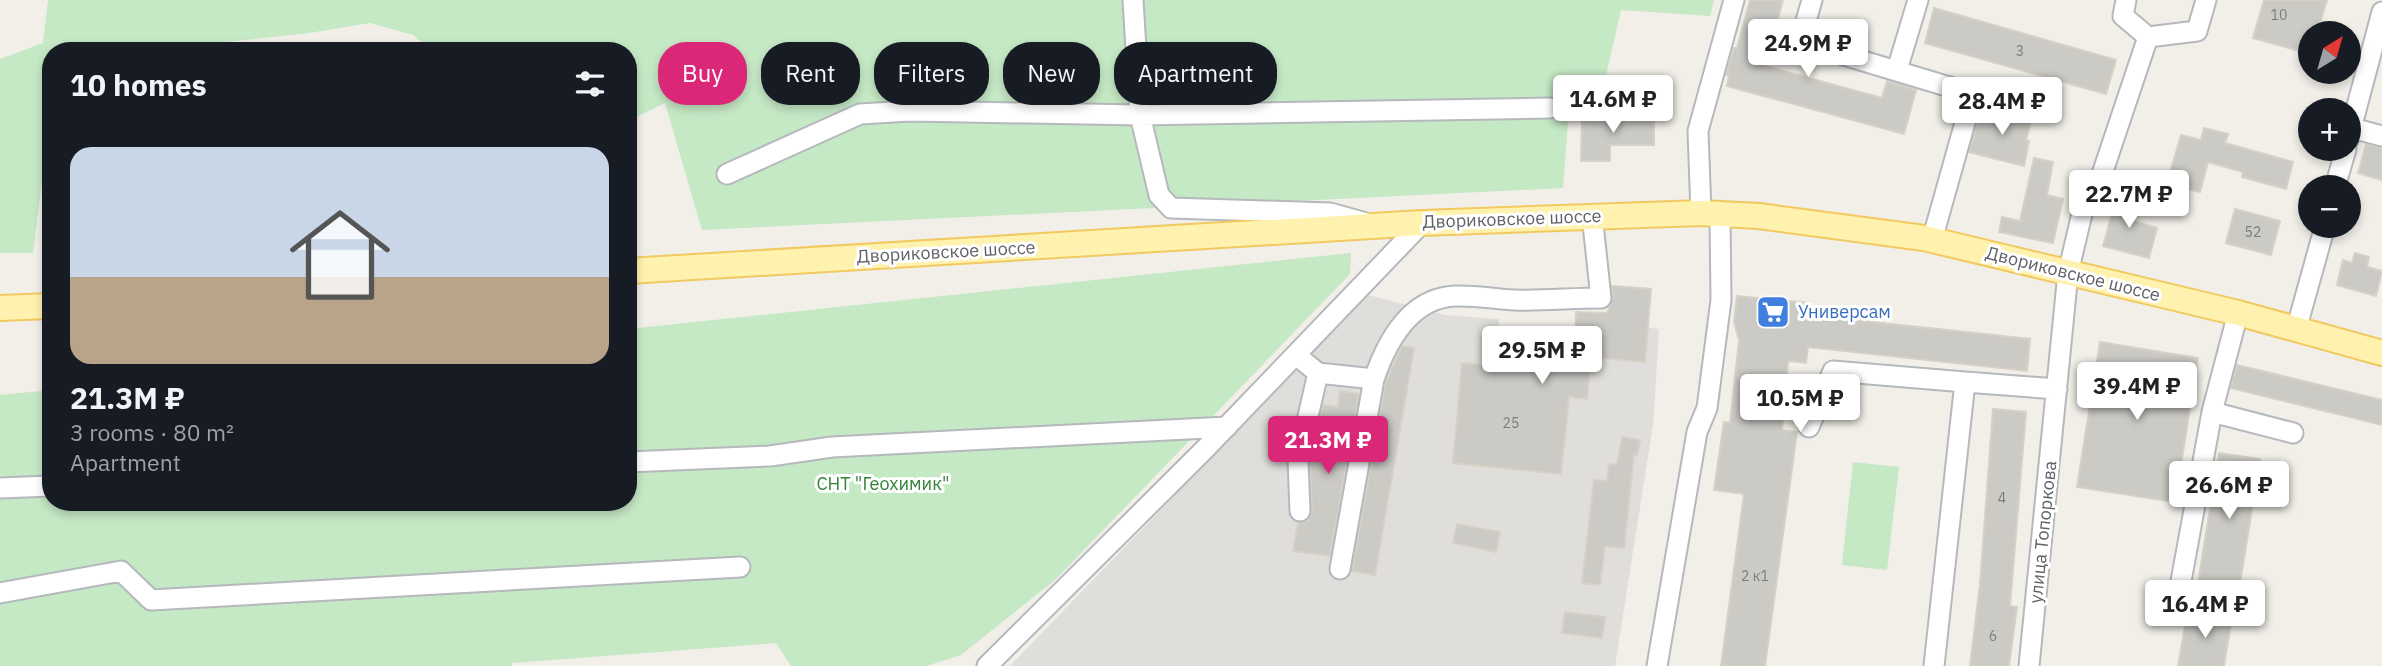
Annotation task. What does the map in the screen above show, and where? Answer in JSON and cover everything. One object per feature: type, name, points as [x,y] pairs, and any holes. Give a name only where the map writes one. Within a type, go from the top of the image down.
[{"type":"main road","name":"Двориковское шоссе","points":[[637,270],[1377,225],[1592,215],[1710,213],[1866,229],[1932,240],[2238,313],[2382,353]]},
{"type":"main road","points":[[0,309],[42,307]]},
{"type":"street","points":[[1133,0],[1140,115],[1158,195],[1171,208],[1330,213],[1377,225]]},
{"type":"street","points":[[1657,666],[1697,432],[1707,408],[1721,300],[1698,131],[1734,0]]},
{"type":"street","points":[[1812,0],[1800,42],[2010,103]]},
{"type":"street","points":[[1897,70],[1918,0]]},
{"type":"street","points":[[2126,0],[2123,16],[2148,37],[2197,31],[2206,0]]},
{"type":"street","points":[[2359,98],[2382,12]]},
{"type":"street","name":"улица Топоркова","points":[[2029,666],[2068,273],[2085,201],[2099,183],[2148,37]]},
{"type":"street","points":[[1932,240],[1973,94]]},
{"type":"street","points":[[727,174],[860,114],[911,111],[1140,115],[1550,108]]},
{"type":"street","points":[[2361,135],[2382,136]]},
{"type":"street","points":[[1340,569],[1374,379],[1383,353],[1395,334],[1423,305],[1436,299],[1454,296],[1514,300],[1601,298],[1592,215]]},
{"type":"street","points":[[987,666],[1227,427],[1422,223]]},
{"type":"street","points":[[2296,330],[2322,238]]},
{"type":"street","points":[[2177,603],[2212,412],[2238,313]]},
{"type":"street","points":[[1296,355],[1318,373],[1374,379]]},
{"type":"street","points":[[1809,427],[1833,371],[2057,390]]},
{"type":"street","points":[[1300,511],[1298,460],[1318,373]]},
{"type":"street","points":[[1934,666],[1965,382]]},
{"type":"street","points":[[2212,412],[2293,433]]},
{"type":"street","points":[[637,462],[770,456],[832,447],[1227,427]]},
{"type":"street","points":[[0,488],[42,486]]},
{"type":"street","points":[[0,593],[121,571],[151,600],[740,567]]},
{"type":"shaded area","points":[[1368,295],[1445,315],[1499,319],[1499,333],[1575,341],[1576,312],[1593,322],[1659,329],[1653,425],[1615,666],[1010,666]]},
{"type":"green space","points":[[48,0],[1714,0],[1710,16],[1621,10],[1601,97],[1569,110],[1563,188],[702,230],[666,105],[747,105],[747,42],[658,42],[658,105],[661,105],[637,117],[637,42],[422,42],[413,35],[370,23],[228,42],[43,42]]},
{"type":"green space","points":[[42,43],[42,182],[33,253],[0,253],[0,59]]},
{"type":"green space","name":"СНТ \"Геохимик\"","points":[[1351,253],[1350,274],[1055,580],[961,655],[926,666],[791,666],[776,643],[512,663],[511,666],[0,666],[0,395],[42,391],[42,511],[637,511],[637,328]]},
{"type":"green space","points":[[1853,462],[1899,467],[1887,570],[1842,565]]},
{"type":"building","points":[[1750,0],[1783,0],[1765,66],[1882,98],[1887,81],[1916,90],[1904,134],[1727,86],[1729,75],[1726,75],[1734,48],[1737,48]]},
{"type":"building","points":[[2264,0],[2327,0],[2321,21],[2298,21],[2298,51],[2253,38]]},
{"type":"building","points":[[1934,8],[2116,60],[2106,94],[1925,43]]},
{"type":"building","points":[[1982,109],[2032,117],[2026,140],[2029,141],[2024,166],[1969,152]]},
{"type":"building","points":[[1582,115],[1654,117],[1654,145],[1610,145],[1610,161],[1581,161]]},
{"type":"building","points":[[2204,128],[2228,134],[2225,143],[2293,162],[2286,189],[2242,177],[2243,172],[2208,162],[2200,192],[2167,183],[2181,135],[2201,140]]},
{"type":"building","points":[[2366,144],[2382,148],[2382,180],[2358,173]]},
{"type":"building","points":[[2034,158],[2053,162],[2047,195],[2063,199],[2053,243],[1999,232],[2002,217],[2020,221]]},
{"type":"building","points":[[2118,192],[2136,197],[2130,220],[2157,228],[2149,258],[2103,246]]},
{"type":"building","points":[[2235,209],[2280,221],[2271,255],[2226,243]]},
{"type":"building","points":[[2355,253],[2369,257],[2367,267],[2382,271],[2376,296],[2337,285],[2343,260],[2352,263]]},
{"type":"building","points":[[1612,286],[1651,289],[1645,362],[1591,357],[1587,399],[1569,397],[1561,474],[1453,463],[1462,363],[1490,366],[1494,333],[1575,341],[1576,312],[1607,313],[1613,297]]},
{"type":"building","points":[[1737,296],[1809,303],[1808,315],[2030,339],[2027,371],[1808,347],[1806,363],[1788,361],[1782,430],[1797,432],[1765,666],[1721,666],[1744,494],[1714,490],[1724,422],[1730,423],[1739,340],[1734,322]]},
{"type":"building","points":[[2100,342],[2198,358],[2175,502],[2077,487]]},
{"type":"building","points":[[1402,346],[1414,348],[1375,575],[1352,571],[1386,381]]},
{"type":"building","points":[[2237,365],[2382,400],[2382,425],[2231,388]]},
{"type":"building","points":[[1340,391],[1359,394],[1330,556],[1293,551],[1298,523],[1307,521],[1312,511],[1310,461],[1323,405],[1338,407]]},
{"type":"building","points":[[1993,409],[2026,412],[2010,606],[2017,607],[2009,666],[1970,666],[1980,584]]},
{"type":"building","points":[[1622,437],[1640,440],[1637,455],[1634,454],[1624,548],[1605,546],[1600,585],[1582,583],[1594,480],[1607,481],[1609,464],[1617,465]]},
{"type":"building","points":[[2219,453],[2260,459],[2239,590],[2198,583]]},
{"type":"building","points":[[1457,524],[1500,532],[1496,552],[1453,543]]},
{"type":"building","points":[[2188,609],[2232,617],[2224,666],[2178,666]]},
{"type":"building","points":[[1565,612],[1605,617],[1602,638],[1562,633]]},
{"type":"place","name":"Универсам","points":[[1773,312]]}]
